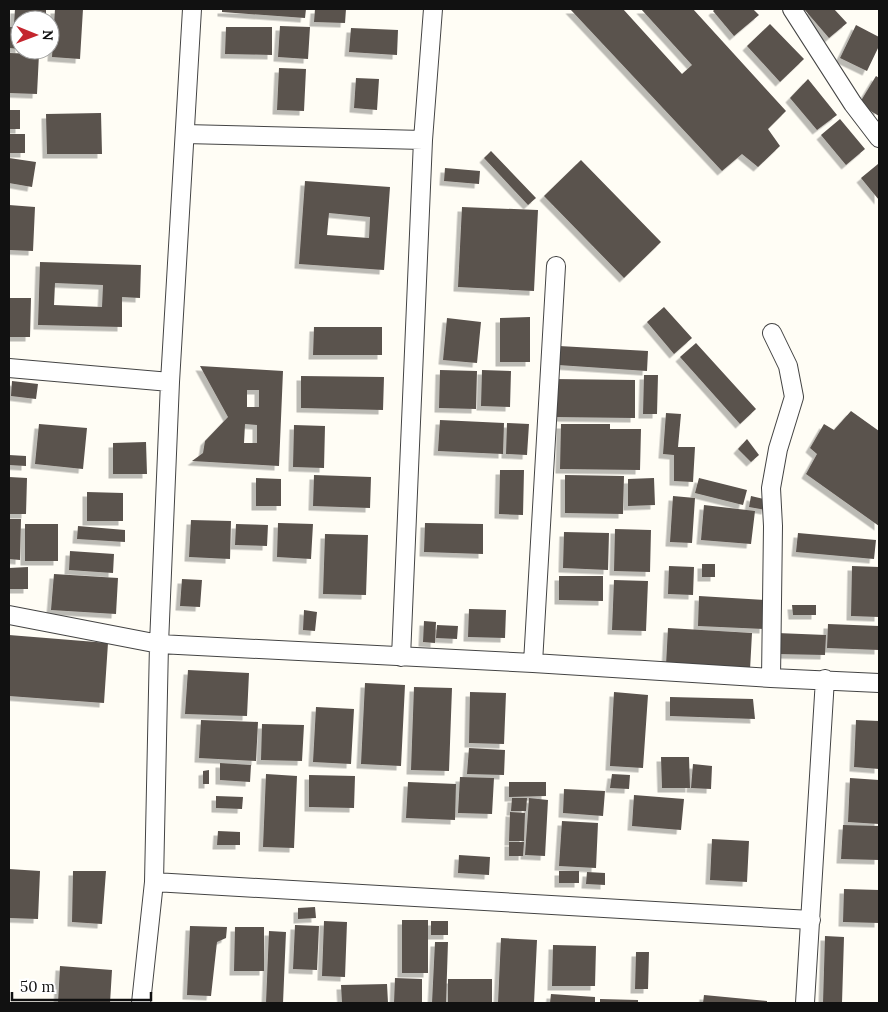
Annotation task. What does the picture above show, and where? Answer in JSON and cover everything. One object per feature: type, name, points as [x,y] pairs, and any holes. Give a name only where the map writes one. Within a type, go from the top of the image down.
[{"type":"street","points":[[141,1003],[154,882],[159,644],[170,382],[192,9]]},
{"type":"street","points":[[401,657],[423,140],[434,9]]},
{"type":"street","points":[[792,9],[853,104],[879,138]]},
{"type":"street","points":[[185,134],[423,140]]},
{"type":"street","points":[[533,663],[556,266]]},
{"type":"street","points":[[771,678],[773,526],[771,488],[778,448],[794,397],[788,366],[772,333]]},
{"type":"street","points":[[9,368],[170,382]]},
{"type":"street","points":[[9,615],[159,644],[533,663],[771,678],[879,682]]},
{"type":"street","points":[[805,1003],[825,679]]},
{"type":"street","points":[[154,882],[811,920]]},
{"type":"building","points":[[15,9],[46,9],[46,10]]},
{"type":"building","points":[[83,9],[80,59],[60,58],[60,10],[55,10]]},
{"type":"building","points":[[222,9],[306,9],[305,18],[222,12]]},
{"type":"building","points":[[315,9],[346,9],[345,23],[314,22]]},
{"type":"building","points":[[570,9],[623,9],[682,74],[692,65],[641,9],[693,9],[786,111],[768,129],[780,146],[758,167],[742,154],[722,171]]},
{"type":"building","points":[[715,9],[753,9],[759,15],[734,36],[713,11]]},
{"type":"building","points":[[804,9],[834,9],[847,23],[829,38]]},
{"type":"building","points":[[770,24],[804,59],[780,82],[747,46]]},
{"type":"building","points":[[856,25],[879,37],[879,46],[867,71],[840,58]]},
{"type":"building","points":[[280,26],[310,27],[308,59],[278,57]]},
{"type":"building","points":[[9,27],[10,27],[10,48]]},
{"type":"building","points":[[226,27],[272,27],[272,55],[225,54]]},
{"type":"building","points":[[351,28],[398,30],[397,55],[349,52]]},
{"type":"building","points":[[9,53],[10,60],[39,60],[37,94],[9,93]]},
{"type":"building","points":[[279,68],[306,69],[304,111],[277,110]]},
{"type":"building","points":[[876,76],[879,78],[879,116],[859,104]]},
{"type":"building","points":[[356,78],[379,79],[377,110],[354,108]]},
{"type":"building","points":[[808,79],[837,115],[817,130],[790,98]]},
{"type":"building","points":[[9,110],[20,110],[20,129],[9,129]]},
{"type":"building","points":[[101,113],[102,154],[47,154],[46,114]]},
{"type":"building","points":[[840,119],[865,149],[846,165],[821,135]]},
{"type":"building","points":[[9,134],[25,134],[25,153],[9,153]]},
{"type":"building","points":[[491,151],[536,198],[528,205],[484,158]]},
{"type":"building","points":[[9,158],[36,162],[32,187],[9,183]]},
{"type":"building","points":[[581,160],[661,242],[624,278],[544,196]]},
{"type":"building","points":[[879,165],[879,200],[861,178]]},
{"type":"building","points":[[445,168],[480,171],[479,184],[444,181]]},
{"type":"building","points":[[305,181],[390,187],[384,270],[299,264]],"holes":[[[329,213],[370,217],[369,238],[327,235]]]},
{"type":"building","points":[[9,205],[35,207],[33,251],[9,250]]},
{"type":"building","points":[[462,207],[538,210],[534,291],[458,287]]},
{"type":"building","points":[[40,262],[141,265],[140,298],[122,297],[122,327],[38,325]],"holes":[[[55,283],[103,285],[102,307],[54,305]]]},
{"type":"building","points":[[9,298],[31,298],[30,337],[9,337]]},
{"type":"building","points":[[664,307],[692,338],[674,354],[647,322]]},
{"type":"building","points":[[530,317],[530,362],[500,362],[500,318]]},
{"type":"building","points":[[447,318],[481,322],[477,363],[443,360]]},
{"type":"building","points":[[314,327],[382,327],[382,355],[313,355]]},
{"type":"building","points":[[696,343],[756,409],[740,424],[680,357]]},
{"type":"building","points":[[559,346],[648,351],[647,371],[558,365]]},
{"type":"building","points":[[200,366],[283,371],[279,466],[192,461],[203,453],[205,441],[228,417]],"holes":[[[247,390],[259,390],[259,407],[247,407]],[[245,424],[257,425],[257,443],[244,443]]]},
{"type":"building","points":[[440,370],[477,371],[476,409],[439,408]]},
{"type":"building","points":[[482,370],[511,371],[510,407],[481,406]]},
{"type":"building","points":[[644,375],[658,375],[657,414],[643,414]]},
{"type":"building","points":[[301,376],[384,377],[383,410],[301,408]]},
{"type":"building","points":[[552,379],[635,380],[635,418],[552,417]]},
{"type":"building","points":[[12,381],[38,384],[36,399],[11,396]]},
{"type":"building","points":[[851,411],[879,431],[879,526],[806,474],[817,454],[810,448],[824,424],[834,430]]},
{"type":"building","points":[[666,413],[681,414],[678,447],[695,447],[693,482],[674,481],[674,455],[663,454]]},
{"type":"building","points":[[440,420],[504,423],[503,454],[438,451]]},
{"type":"building","points":[[507,423],[529,424],[527,455],[506,454]]},
{"type":"building","points":[[39,424],[87,428],[83,469],[35,464]]},
{"type":"building","points":[[561,424],[610,424],[610,429],[641,429],[640,470],[560,469]]},
{"type":"building","points":[[294,425],[325,426],[324,468],[293,467]]},
{"type":"building","points":[[747,439],[759,455],[751,462],[738,449]]},
{"type":"building","points":[[146,442],[147,474],[113,474],[113,443]]},
{"type":"building","points":[[9,455],[26,456],[26,466],[9,465]]},
{"type":"building","points":[[500,470],[524,470],[523,515],[499,514]]},
{"type":"building","points":[[314,475],[371,477],[370,508],[313,506]]},
{"type":"building","points":[[565,475],[624,476],[623,514],[565,513]]},
{"type":"building","points":[[9,477],[27,478],[26,514],[9,514]]},
{"type":"building","points":[[256,478],[281,479],[281,506],[256,506]]},
{"type":"building","points":[[654,478],[655,505],[628,506],[628,479]]},
{"type":"building","points":[[699,478],[747,490],[743,505],[695,493]]},
{"type":"building","points":[[87,492],[123,493],[123,521],[87,521]]},
{"type":"building","points":[[673,496],[695,498],[692,543],[670,542]]},
{"type":"building","points":[[751,496],[768,500],[766,510],[749,507]]},
{"type":"building","points":[[704,505],[755,511],[751,544],[701,540]]},
{"type":"building","points":[[9,519],[21,519],[20,560],[9,559]]},
{"type":"building","points":[[191,520],[231,521],[230,559],[189,557]]},
{"type":"building","points":[[278,523],[313,524],[311,559],[277,557]]},
{"type":"building","points":[[425,523],[483,524],[483,554],[424,552]]},
{"type":"building","points":[[25,524],[58,524],[58,561],[25,561]]},
{"type":"building","points":[[236,524],[268,525],[267,546],[235,545]]},
{"type":"building","points":[[78,526],[125,530],[125,542],[77,539]]},
{"type":"building","points":[[615,529],[651,530],[650,572],[614,571]]},
{"type":"building","points":[[564,532],[609,533],[608,570],[563,568]]},
{"type":"building","points":[[798,533],[876,540],[874,559],[796,552]]},
{"type":"building","points":[[325,534],[368,535],[366,595],[323,594]]},
{"type":"building","points":[[70,551],[114,554],[113,573],[69,570]]},
{"type":"building","points":[[702,564],[715,564],[715,577],[702,577]]},
{"type":"building","points":[[669,566],[694,567],[693,595],[668,594]]},
{"type":"building","points":[[852,566],[879,567],[879,617],[851,616]]},
{"type":"building","points":[[28,567],[28,589],[9,589],[9,568]]},
{"type":"building","points":[[54,574],[118,578],[116,614],[51,610]]},
{"type":"building","points":[[559,576],[603,576],[603,601],[559,600]]},
{"type":"building","points":[[182,579],[202,580],[200,607],[180,606]]},
{"type":"building","points":[[614,580],[648,581],[646,631],[612,630]]},
{"type":"building","points":[[699,596],[765,600],[764,629],[698,626]]},
{"type":"building","points":[[792,605],[816,605],[816,615],[793,615]]},
{"type":"building","points":[[469,609],[506,610],[505,638],[468,637]]},
{"type":"building","points":[[304,610],[317,612],[315,631],[303,630]]},
{"type":"building","points":[[424,621],[436,622],[435,643],[423,642]]},
{"type":"building","points":[[828,624],[879,626],[879,650],[827,648]]},
{"type":"building","points":[[437,625],[458,626],[457,639],[436,638]]},
{"type":"building","points":[[668,628],[752,633],[750,670],[666,665]]},
{"type":"building","points":[[777,633],[826,635],[825,655],[776,654]]},
{"type":"building","points":[[9,635],[108,643],[104,703],[9,696]]},
{"type":"building","points":[[188,670],[249,673],[247,716],[185,714]]},
{"type":"building","points":[[365,683],[405,685],[401,766],[361,764]]},
{"type":"building","points":[[414,687],[452,688],[449,771],[411,770]]},
{"type":"building","points":[[470,692],[506,693],[504,744],[469,743]]},
{"type":"building","points":[[614,692],[648,695],[643,768],[610,766]]},
{"type":"building","points":[[670,697],[753,699],[755,719],[670,716]]},
{"type":"building","points":[[316,707],[354,709],[351,764],[313,762]]},
{"type":"building","points":[[201,720],[258,722],[256,761],[199,758]]},
{"type":"building","points":[[856,720],[879,721],[879,769],[854,767]]},
{"type":"building","points":[[262,724],[304,725],[302,761],[261,760]]},
{"type":"building","points":[[469,748],[505,750],[504,775],[467,774]]},
{"type":"building","points":[[661,757],[689,757],[690,788],[662,788]]},
{"type":"building","points":[[220,763],[251,765],[250,782],[220,780]]},
{"type":"building","points":[[693,764],[712,766],[711,789],[691,788]]},
{"type":"building","points":[[209,770],[209,784],[203,784],[203,771]]},
{"type":"building","points":[[266,774],[297,776],[294,848],[263,847]]},
{"type":"building","points":[[612,774],[630,775],[629,789],[610,788]]},
{"type":"building","points":[[309,775],[355,776],[354,808],[309,807]]},
{"type":"building","points":[[460,777],[494,778],[492,814],[458,813]]},
{"type":"building","points":[[850,778],[879,780],[879,824],[848,822]]},
{"type":"building","points":[[408,782],[456,784],[455,820],[406,818]]},
{"type":"building","points":[[509,782],[546,782],[546,796],[509,797]]},
{"type":"building","points":[[564,789],[605,791],[603,816],[563,813]]},
{"type":"building","points":[[634,795],[684,799],[681,830],[632,826]]},
{"type":"building","points":[[216,796],[243,797],[242,809],[216,808]]},
{"type":"building","points":[[512,798],[527,798],[526,811],[511,811]]},
{"type":"building","points":[[529,798],[548,800],[545,856],[525,855]]},
{"type":"building","points":[[510,812],[525,813],[524,841],[509,841]]},
{"type":"building","points":[[562,821],[598,823],[596,868],[559,866]]},
{"type":"building","points":[[843,825],[879,826],[879,860],[841,859]]},
{"type":"building","points":[[218,831],[240,832],[240,845],[217,845]]},
{"type":"building","points":[[712,839],[749,841],[747,882],[710,880]]},
{"type":"building","points":[[509,842],[524,842],[523,856],[509,856]]},
{"type":"building","points":[[459,855],[490,857],[489,875],[458,873]]},
{"type":"building","points":[[9,869],[40,871],[38,919],[9,918]]},
{"type":"building","points":[[73,871],[106,871],[102,924],[72,922]]},
{"type":"building","points":[[559,871],[579,871],[579,883],[559,883]]},
{"type":"building","points":[[587,872],[605,873],[605,885],[586,884]]},
{"type":"building","points":[[844,889],[879,890],[879,923],[843,922]]},
{"type":"building","points":[[315,907],[316,918],[298,919],[298,908]]},
{"type":"building","points":[[402,920],[428,920],[428,973],[402,973]]},
{"type":"building","points":[[324,921],[347,922],[345,977],[322,976]]},
{"type":"building","points":[[431,921],[448,921],[448,935],[431,935]]},
{"type":"building","points":[[295,925],[319,926],[317,970],[293,969]]},
{"type":"building","points":[[190,926],[227,927],[226,938],[217,942],[211,996],[187,995]]},
{"type":"building","points":[[235,927],[264,927],[264,971],[234,971]]},
{"type":"building","points":[[269,931],[286,932],[283,1003],[266,1003]]},
{"type":"building","points":[[825,936],[844,937],[842,1003],[823,1003]]},
{"type":"building","points":[[501,938],[537,940],[534,1003],[498,1003]]},
{"type":"building","points":[[435,942],[448,942],[446,1003],[432,1003]]},
{"type":"building","points":[[553,945],[596,946],[595,986],[552,986]]},
{"type":"building","points":[[636,952],[649,952],[648,989],[635,989]]},
{"type":"building","points":[[60,966],[112,970],[110,1003],[58,1003]]},
{"type":"building","points":[[395,978],[422,979],[422,1003],[394,1003]]},
{"type":"building","points":[[448,979],[492,979],[492,1003],[448,1003]]},
{"type":"building","points":[[387,984],[388,1003],[342,1003],[341,985]]},
{"type":"building","points":[[551,994],[595,997],[595,1003],[550,1003]]},
{"type":"building","points":[[704,995],[767,1001],[767,1003],[703,1003]]},
{"type":"building","points":[[600,999],[638,1000],[638,1003],[600,1003]]}]
